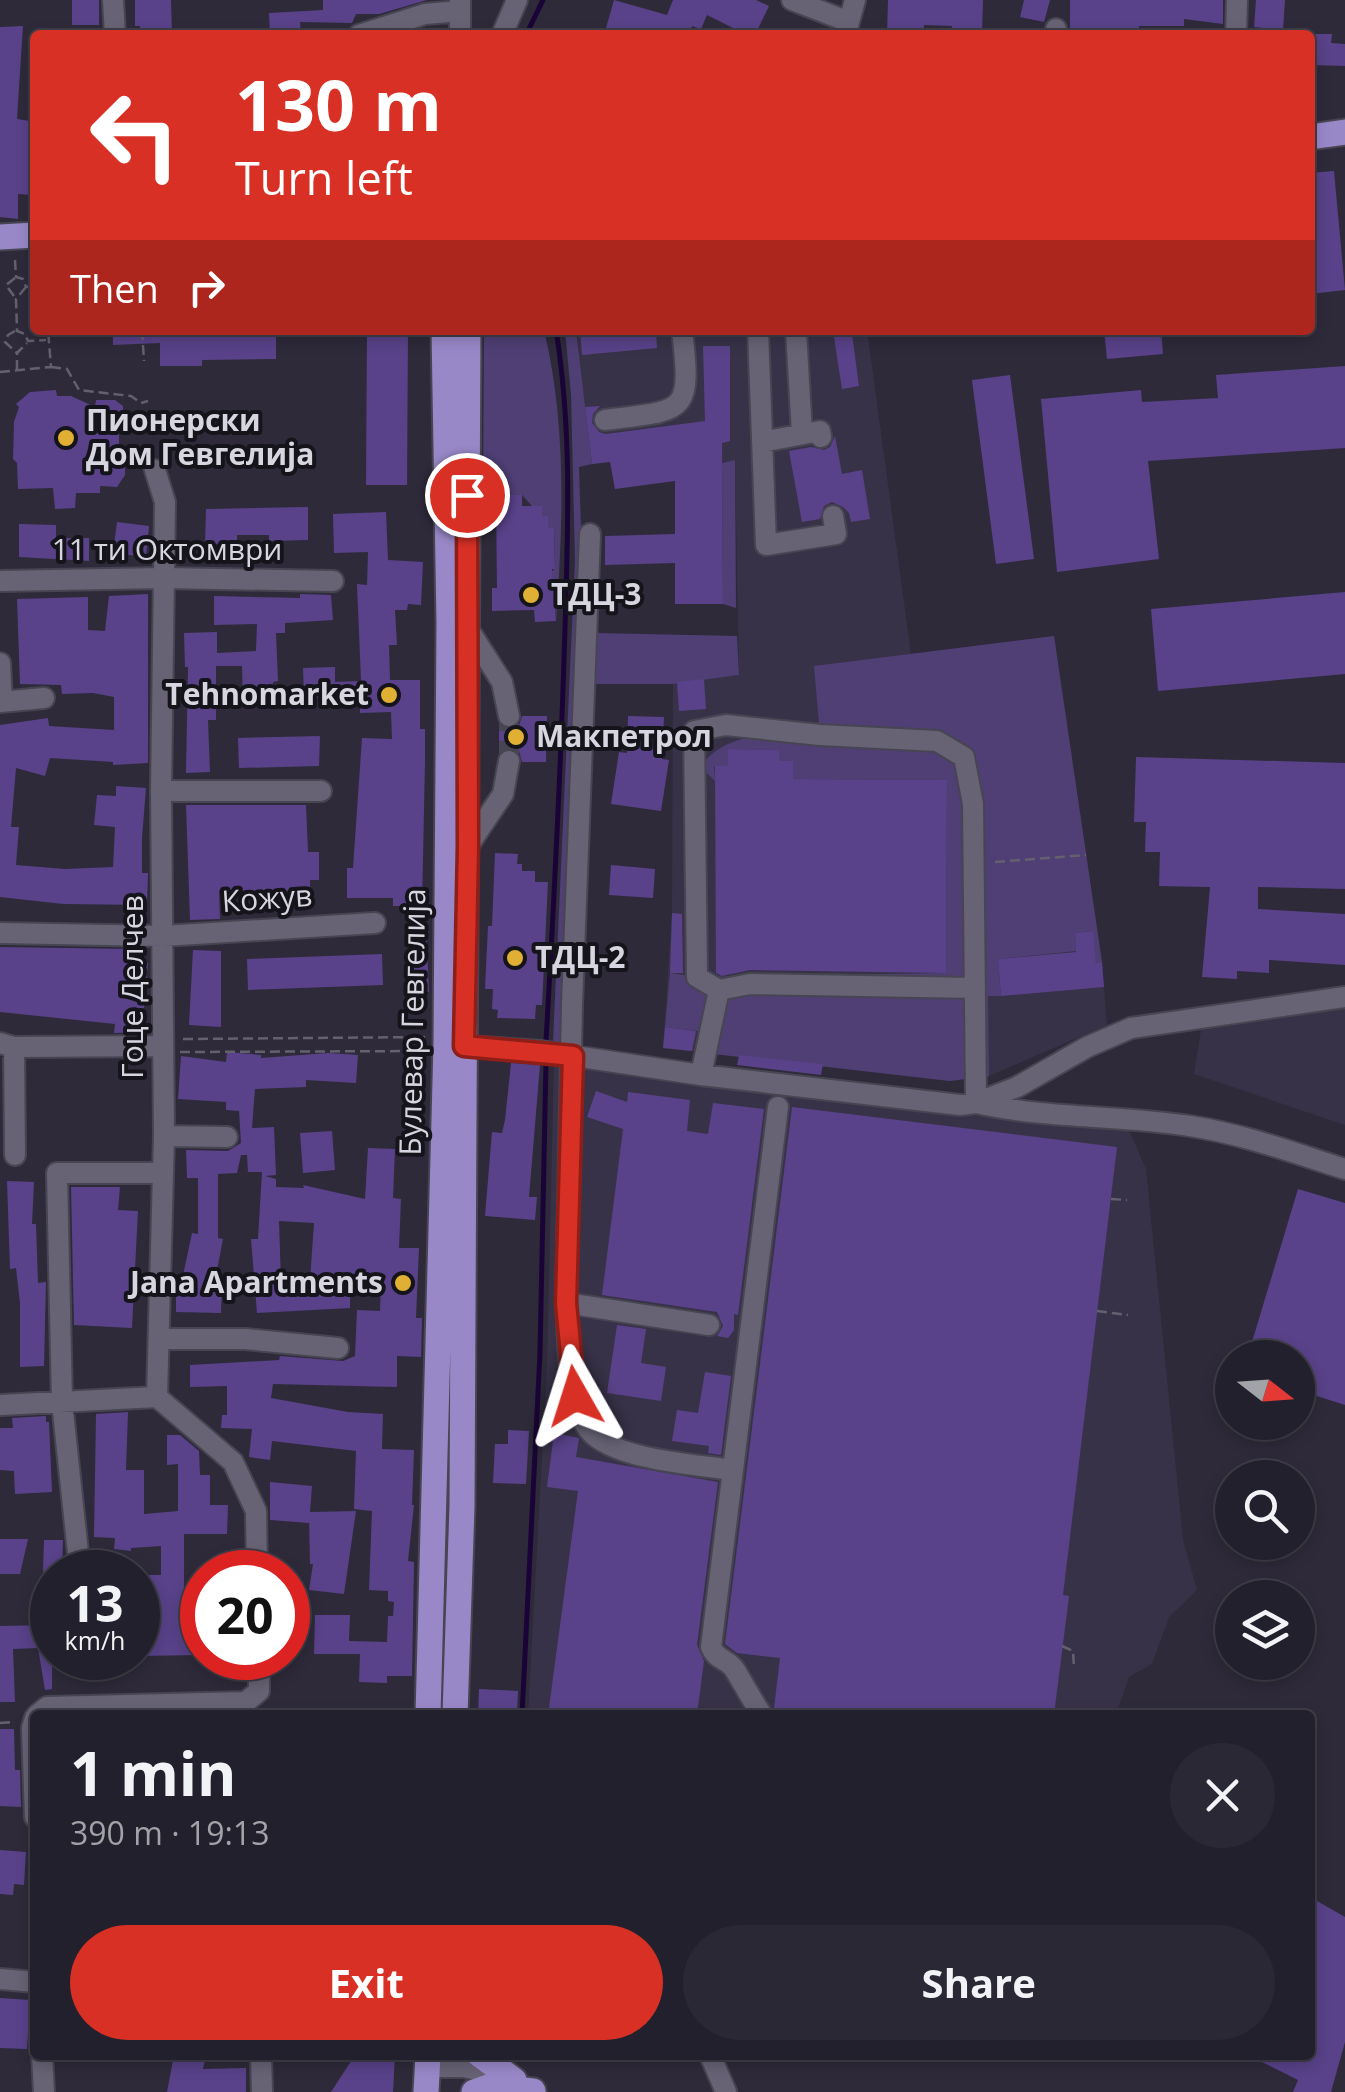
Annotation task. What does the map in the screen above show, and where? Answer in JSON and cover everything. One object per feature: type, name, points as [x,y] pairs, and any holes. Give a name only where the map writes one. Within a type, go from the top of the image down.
[{"type":"main road","points":[[1315,136],[1345,132]]},
{"type":"main road","name":"Булевар Гевгелија","points":[[444,335],[451,1045],[462,1506],[454,1710]]},
{"type":"main road","name":"Булевар Гевгелија","points":[[428,1710],[451,1045],[468,846],[468,335]]},
{"type":"main road","points":[[487,2060],[526,2088]]},
{"type":"main road","points":[[474,2092],[491,2086],[526,2088]]},
{"type":"street","points":[[112,0],[114,30]]},
{"type":"street","points":[[504,30],[516,0]]},
{"type":"street","points":[[792,0],[847,28],[855,0]]},
{"type":"street","points":[[1236,30],[1237,0]]},
{"type":"street","points":[[375,30],[460,5]]},
{"type":"street","points":[[605,420],[662,413],[681,402],[688,383],[683,335]]},
{"type":"street","points":[[758,335],[766,545],[836,534],[834,516]]},
{"type":"street","points":[[762,442],[811,436],[797,335]]},
{"type":"street","name":"Гоце Делчев","points":[[155,470],[165,502],[161,791],[164,1136],[157,1396]]},
{"type":"street","points":[[590,534],[566,1303],[575,1396],[586,1426],[600,1442],[649,1456],[732,1470]]},
{"type":"street","name":"11 ти Октомври","points":[[0,580],[333,581]]},
{"type":"street","points":[[467,627],[502,682],[509,716]]},
{"type":"street","points":[[0,664],[1,702],[44,698]]},
{"type":"street","points":[[975,988],[750,984],[720,990],[697,977],[694,732],[726,725],[820,735],[937,740],[964,757],[973,804],[974,863],[976,1103]]},
{"type":"street","points":[[468,846],[503,794],[508,762]]},
{"type":"street","points":[[161,791],[321,792]]},
{"type":"street","name":"Кожув","points":[[0,933],[162,936],[375,923]]},
{"type":"street","points":[[701,1075],[720,990]]},
{"type":"street","points":[[976,1103],[1018,1088],[1098,1042],[1131,1028],[1345,998]]},
{"type":"street","points":[[15,1155],[7,1045],[164,1046]]},
{"type":"street","points":[[451,1045],[573,1056],[941,1103],[976,1103],[1017,1112],[1190,1126],[1345,1168]]},
{"type":"street","points":[[759,1710],[733,1667],[716,1657],[711,1647],[778,1107]]},
{"type":"street","points":[[164,1136],[227,1138]]},
{"type":"street","points":[[78,1550],[62,1402],[57,1173],[162,1173]]},
{"type":"street","points":[[566,1303],[709,1325]]},
{"type":"street","points":[[160,1339],[245,1339],[338,1348]]},
{"type":"street","points":[[0,1405],[157,1396],[233,1462],[256,1510],[257,1550]]},
{"type":"street","points":[[43,1710],[246,1702],[256,1696],[260,1680]]},
{"type":"street","points":[[0,1978],[30,1981]]},
{"type":"street","points":[[42,2060],[44,2092]]},
{"type":"street","points":[[261,2060],[262,2092]]},
{"type":"street","points":[[712,2060],[726,2092]]},
{"type":"street","points":[[427,2067],[464,2068],[526,2088]]},
{"type":"path","points":[[8,247],[16,277]]},
{"type":"path","points":[[16,277],[26,286]]},
{"type":"path","points":[[16,277],[6,285],[16,299],[16,331]]},
{"type":"path","points":[[16,299],[26,286]]},
{"type":"path","points":[[18,353],[6,342],[8,335],[16,331],[26,334],[28,342]]},
{"type":"path","points":[[48,335],[50,367]]},
{"type":"path","points":[[142,335],[144,361]]},
{"type":"path","points":[[17,370],[18,353],[28,342],[48,340]]},
{"type":"path","points":[[0,372],[68,369],[79,390],[131,396],[141,403],[148,401]]},
{"type":"path","points":[[974,863],[1086,854]]},
{"type":"path","points":[[164,1046],[451,1045]]},
{"type":"path","points":[[164,1046],[451,1045]]},
{"type":"path","points":[[1111,1198],[1127,1200]]},
{"type":"path","points":[[1098,1311],[1128,1315]]},
{"type":"path","points":[[1062,1646],[1072,1650],[1074,1668]]},
{"type":"shaded area","points":[[484,335],[545,335],[560,439],[556,621],[555,596],[531,595],[555,568],[554,528],[548,528],[548,516],[542,516],[542,506],[532,506],[522,495],[483,495]]},
{"type":"shaded area","points":[[565,335],[577,335],[592,464],[579,467],[582,560],[562,1043],[553,1042],[575,561],[571,395]]},
{"type":"shaded area","points":[[577,335],[868,335],[911,654],[1054,636],[1102,962],[1107,1025],[989,1076],[950,1081],[663,1048],[672,913],[673,684],[739,675],[735,461],[713,463],[713,444],[592,464]]},
{"type":"shaded area","points":[[735,460],[736,608],[723,604],[722,463]]},
{"type":"shaded area","points":[[596,633],[737,636],[739,675],[673,684],[595,684]]},
{"type":"shaded area","points":[[1054,636],[1102,962],[1096,963],[1092,931],[1075,933],[1076,951],[998,959],[1001,996],[988,996],[989,1076],[950,1081],[696,1052],[698,1031],[665,1027],[670,973],[697,977],[946,973],[947,780],[793,779],[779,761],[778,750],[729,749],[728,766],[714,766],[715,781],[704,762],[715,751],[742,739],[820,735],[814,666]]},
{"type":"shaded area","points":[[1345,1009],[1345,1125],[1194,1074],[1201,1030]]},
{"type":"shaded area","points":[[554,1062],[959,1114],[1129,1130],[1146,1169],[1183,1540],[1197,1590],[1169,1617],[1152,1664],[1129,1677],[1118,1710],[528,1710],[547,1365]]},
{"type":"building","points":[[72,0],[99,0],[99,25],[72,25]]},
{"type":"building","points":[[135,0],[171,0],[172,30],[140,30],[140,26],[135,26]]},
{"type":"building","points":[[323,0],[427,0],[379,14],[356,14],[352,23],[300,22],[301,30],[270,30],[269,13],[323,10]]},
{"type":"building","points":[[614,0],[667,15],[673,0],[756,0],[769,6],[757,30],[737,30],[707,15],[701,29],[692,26],[691,30],[605,30]]},
{"type":"building","points":[[888,0],[983,0],[982,30],[924,25],[924,30],[887,30]]},
{"type":"building","points":[[1024,0],[1050,0],[1044,22],[1020,17]]},
{"type":"building","points":[[1070,0],[1223,0],[1223,24],[1184,19],[1184,26],[1070,30]]},
{"type":"building","points":[[1256,0],[1285,0],[1283,30],[1254,27]]},
{"type":"building","points":[[23,26],[17,119],[30,121],[30,195],[18,194],[18,219],[0,217],[0,27]]},
{"type":"building","points":[[1315,34],[1332,34],[1331,43],[1345,44],[1345,66],[1315,65]]},
{"type":"building","points":[[1334,171],[1345,290],[1315,293],[1315,173]]},
{"type":"building","points":[[113,335],[276,335],[276,359],[202,360],[202,366],[160,366],[160,343],[113,345]]},
{"type":"building","points":[[367,335],[408,335],[407,485],[366,485]]},
{"type":"building","points":[[580,335],[656,335],[657,348],[582,355]]},
{"type":"building","points":[[852,335],[859,386],[842,389],[834,337]]},
{"type":"building","points":[[1105,335],[1161,335],[1163,354],[1107,359]]},
{"type":"building","points":[[703,346],[730,346],[730,441],[722,443],[723,604],[675,604],[675,563],[605,565],[605,536],[675,534],[675,481],[615,489],[610,462],[592,464],[585,407],[600,406],[592,423],[606,434],[705,421]]},
{"type":"building","points":[[1345,366],[1345,448],[1148,461],[1159,559],[1057,572],[1041,399],[1141,390],[1142,402],[1218,398],[1216,375]]},
{"type":"building","points":[[1010,375],[1034,559],[996,564],[972,380]]},
{"type":"building","name":"Пионерски Дом Гевгелија","points":[[56,390],[57,396],[71,396],[95,407],[96,400],[115,400],[123,406],[119,453],[125,457],[125,475],[117,487],[100,486],[100,493],[76,493],[75,508],[55,509],[53,488],[18,489],[17,463],[13,459],[14,422],[19,407],[16,404],[30,392]]},
{"type":"building","points":[[835,436],[842,474],[862,470],[870,519],[851,522],[849,513],[832,502],[824,506],[820,519],[802,522],[789,451],[811,447],[824,450]]},
{"type":"building","points":[[496,495],[522,495],[522,506],[542,506],[542,516],[548,516],[548,528],[554,528],[556,621],[535,622],[534,610],[492,611],[492,588],[497,588]]},
{"type":"building","points":[[308,507],[308,540],[269,541],[269,535],[237,535],[237,544],[205,544],[206,509]]},
{"type":"building","points":[[386,512],[388,560],[423,562],[421,605],[408,604],[407,610],[395,610],[397,645],[389,645],[390,680],[420,680],[420,729],[425,729],[422,906],[393,906],[393,898],[347,898],[347,868],[353,868],[362,738],[392,739],[391,712],[360,713],[360,696],[304,698],[303,668],[335,667],[335,682],[361,681],[357,584],[367,585],[368,552],[334,553],[333,514]]},
{"type":"building","points":[[117,522],[149,526],[146,557],[113,553]]},
{"type":"building","points":[[19,524],[56,525],[56,538],[89,538],[89,561],[19,557]]},
{"type":"building","points":[[1345,592],[1345,674],[1158,691],[1151,609]]},
{"type":"building","points":[[148,594],[148,763],[113,765],[50,758],[45,776],[16,768],[11,827],[19,827],[16,865],[113,867],[115,827],[94,825],[97,795],[116,796],[116,786],[146,788],[142,873],[148,873],[147,905],[63,904],[0,897],[0,725],[48,718],[49,726],[114,730],[114,697],[62,694],[61,685],[20,684],[17,599],[88,597],[88,630],[105,631],[109,596]]},
{"type":"building","points":[[300,594],[331,595],[333,620],[285,623],[285,633],[276,633],[278,681],[273,682],[273,687],[262,687],[263,698],[243,699],[242,666],[216,666],[216,720],[208,720],[210,772],[186,773],[188,667],[184,633],[217,632],[217,653],[256,651],[257,624],[214,625],[214,596],[300,598]]},
{"type":"building","points":[[704,679],[706,709],[679,711],[677,682]]},
{"type":"building","points":[[522,716],[547,716],[546,762],[522,762],[519,751],[512,748],[499,752],[499,726],[513,729],[519,726]]},
{"type":"building","points":[[628,716],[664,717],[662,759],[669,760],[661,811],[611,804],[619,752],[627,753]]},
{"type":"building","points":[[320,736],[319,766],[239,768],[238,738]]},
{"type":"building","points":[[728,749],[779,750],[779,761],[793,761],[793,779],[947,780],[946,973],[716,973],[715,766],[728,766]]},
{"type":"building","points":[[1136,757],[1345,763],[1345,889],[1258,887],[1258,909],[1345,914],[1345,965],[1269,960],[1269,973],[1237,971],[1237,979],[1202,977],[1210,887],[1159,886],[1160,852],[1145,852],[1146,822],[1134,822]]},
{"type":"building","points":[[186,805],[306,805],[308,852],[319,852],[319,880],[310,880],[310,891],[219,890],[220,919],[190,920]]},
{"type":"building","name":"ТДЦ-2","points":[[495,853],[518,854],[517,864],[522,864],[522,871],[535,871],[535,882],[548,882],[542,1005],[536,1005],[535,1019],[497,1018],[498,1010],[492,1009],[493,989],[485,989]]},
{"type":"building","points":[[611,865],[655,869],[653,898],[609,895]]},
{"type":"building","points":[[672,913],[682,914],[683,973],[670,973]]},
{"type":"building","points":[[411,923],[426,923],[429,992],[411,992]]},
{"type":"building","points":[[1093,931],[1096,963],[1102,962],[1104,987],[1001,996],[998,959],[1076,952],[1075,933]]},
{"type":"building","points":[[0,947],[132,949],[131,961],[148,963],[142,1032],[114,1033],[115,1024],[0,1012]]},
{"type":"building","points":[[193,950],[221,951],[221,1027],[189,1025]]},
{"type":"building","points":[[382,954],[383,985],[248,990],[247,959]]},
{"type":"building","points":[[665,1027],[696,1031],[692,1051],[663,1048]]},
{"type":"building","points":[[227,1052],[261,1058],[358,1055],[356,1083],[306,1080],[306,1087],[255,1089],[252,1128],[274,1127],[276,1175],[265,1176],[276,1179],[276,1187],[304,1188],[303,1185],[365,1199],[368,1148],[395,1149],[393,1198],[401,1199],[399,1248],[419,1248],[416,1318],[422,1318],[421,1357],[397,1356],[397,1387],[273,1384],[271,1398],[383,1414],[382,1449],[414,1450],[408,1561],[414,1562],[412,1676],[387,1676],[387,1683],[359,1682],[360,1654],[314,1654],[315,1615],[350,1615],[349,1641],[387,1642],[388,1616],[393,1616],[394,1602],[388,1601],[388,1591],[369,1590],[372,1511],[354,1509],[356,1451],[272,1441],[270,1460],[249,1457],[252,1429],[221,1428],[222,1415],[227,1415],[227,1386],[190,1387],[190,1365],[279,1360],[280,1356],[343,1361],[355,1356],[357,1310],[380,1311],[381,1283],[350,1281],[350,1308],[257,1313],[251,1239],[258,1239],[262,1172],[248,1172],[247,1155],[241,1155],[237,1173],[218,1174],[218,1238],[223,1239],[215,1281],[222,1281],[221,1313],[176,1312],[176,1285],[181,1285],[192,1233],[198,1234],[198,1178],[187,1178],[186,1150],[228,1151],[241,1143],[239,1111],[226,1110],[226,1102],[178,1099],[181,1056],[226,1062]],"holes":[[[279,1221],[314,1223],[310,1280],[281,1282]]]},
{"type":"building","points":[[739,1055],[823,1064],[821,1075],[737,1065]]},
{"type":"building","points":[[511,1063],[540,1065],[529,1197],[537,1197],[535,1220],[485,1216],[492,1132],[502,1133]]},
{"type":"building","points":[[596,1091],[627,1102],[628,1092],[690,1100],[687,1131],[708,1134],[713,1103],[764,1109],[738,1315],[734,1314],[734,1330],[728,1338],[717,1336],[723,1326],[717,1312],[602,1295],[623,1129],[587,1117]]},
{"type":"building","points":[[792,1107],[1117,1147],[1063,1595],[1069,1596],[1055,1710],[775,1710],[780,1658],[737,1653],[725,1644]]},
{"type":"building","points":[[332,1131],[335,1170],[303,1173],[300,1133]]},
{"type":"building","points":[[7,1181],[34,1182],[32,1224],[36,1224],[38,1283],[46,1282],[44,1366],[20,1367],[20,1303],[16,1268],[10,1269]]},
{"type":"building","points":[[71,1187],[120,1187],[118,1210],[138,1211],[132,1328],[74,1325]]},
{"type":"building","points":[[1298,1189],[1345,1203],[1345,1405],[1315,1395],[1315,1340],[1253,1340]]},
{"type":"building","points":[[617,1325],[646,1329],[641,1363],[666,1367],[661,1401],[607,1393]]},
{"type":"building","points":[[705,1372],[731,1376],[721,1455],[708,1453],[709,1446],[672,1441],[677,1410],[698,1413]]},
{"type":"building","points":[[128,1412],[126,1470],[144,1470],[144,1514],[178,1511],[178,1464],[167,1465],[167,1435],[180,1435],[199,1451],[200,1475],[210,1475],[210,1505],[228,1505],[227,1534],[184,1534],[184,1550],[180,1550],[180,1655],[160,1656],[161,1546],[114,1549],[115,1538],[94,1537],[96,1414]]},
{"type":"building","points":[[46,1416],[52,1492],[15,1494],[14,1471],[0,1470],[0,1428],[13,1428],[12,1418]]},
{"type":"building","points":[[508,1430],[529,1431],[526,1484],[493,1483],[495,1444],[508,1444]]},
{"type":"building","points":[[554,1433],[579,1438],[576,1457],[718,1482],[697,1645],[704,1661],[698,1710],[549,1710],[578,1491],[547,1487]]},
{"type":"building","points":[[270,1482],[312,1486],[310,1512],[356,1511],[344,1594],[310,1590],[313,1564],[309,1517],[309,1523],[270,1520]]},
{"type":"building","points":[[0,1539],[28,1539],[20,1574],[0,1574]]},
{"type":"building","points":[[44,1540],[63,1540],[63,1550],[44,1550]]},
{"type":"building","points":[[30,1625],[30,1648],[13,1649],[15,1702],[0,1702],[0,1626]]},
{"type":"building","points":[[43,1680],[52,1680],[52,1689],[45,1690]]},
{"type":"building","points":[[479,1689],[518,1691],[517,1710],[478,1710]]},
{"type":"building","points":[[0,1729],[14,1729],[21,1807],[0,1806]]},
{"type":"building","points":[[0,1850],[26,1852],[24,1885],[14,1884],[13,1895],[0,1894]]},
{"type":"building","points":[[1315,1900],[1345,1917],[1345,2042],[1331,2092],[1293,2092],[1298,2080],[1258,2060],[1315,2060]]},
{"type":"building","points":[[0,1998],[30,2000],[27,2049],[0,2048]]},
{"type":"building","points":[[173,2060],[205,2060],[203,2069],[246,2068],[246,2092],[167,2092]]},
{"type":"building","points":[[352,2060],[395,2060],[393,2092],[331,2092]]},
{"type":"waterway","points":[[528,30],[543,0]]},
{"type":"waterway","points":[[546,1041],[568,516],[565,404],[557,335]]},
{"type":"waterway","points":[[522,1710],[540,1353],[546,1062]]},
{"type":"tunnel","points":[[509,716],[509,761]]},
{"type":"place","name":"Пионерски Дом Гевгелија","points":[[66,438]]},
{"type":"place","name":"ТДЦ-3","points":[[531,595]]},
{"type":"place","name":"Tehnomarket","points":[[389,695]]},
{"type":"place","name":"Макпетрол","points":[[516,737]]},
{"type":"place","name":"ТДЦ-2","points":[[515,958]]},
{"type":"place","name":"Jana Apartments","points":[[403,1283]]},
{"type":"route","points":[[467,495],[464,1046],[573,1056],[566,1303],[575,1396]]}]
